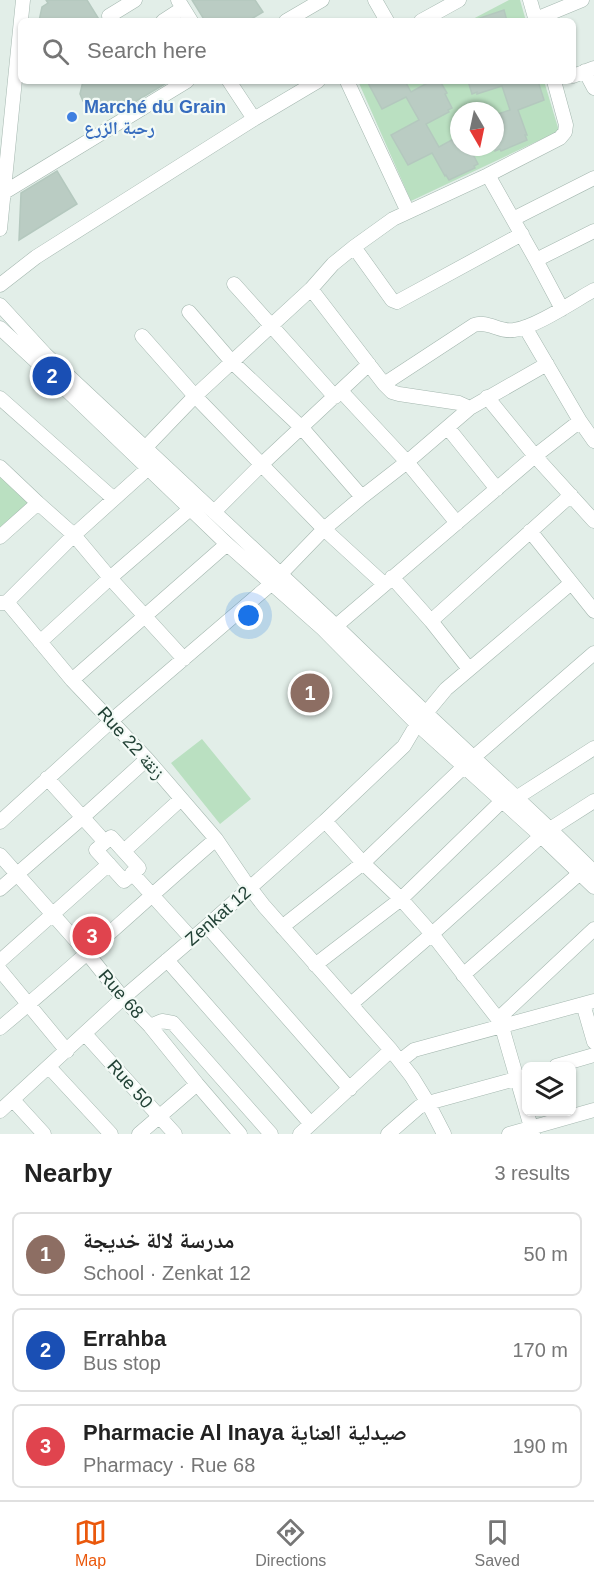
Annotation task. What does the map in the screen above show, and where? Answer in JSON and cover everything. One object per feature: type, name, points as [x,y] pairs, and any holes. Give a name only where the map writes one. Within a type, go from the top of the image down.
[{"type":"street","points":[[22,18],[23,0]]},
{"type":"street","points":[[110,18],[109,16],[135,0]]},
{"type":"street","points":[[291,18],[321,0]]},
{"type":"street","points":[[375,0],[385,18]]},
{"type":"street","points":[[426,18],[459,0]]},
{"type":"street","points":[[530,0],[535,18]]},
{"type":"street","points":[[541,18],[582,0]]},
{"type":"street","points":[[166,18],[181,4],[189,18]]},
{"type":"street","points":[[0,229],[18,72]]},
{"type":"street","points":[[584,72],[594,87]]},
{"type":"street","points":[[3,193],[182,84]]},
{"type":"street","points":[[231,84],[254,119]]},
{"type":"street","points":[[0,285],[36,256],[313,84]]},
{"type":"street","points":[[348,84],[408,212]]},
{"type":"street","points":[[146,447],[195,396],[311,289],[333,264],[354,247],[393,219],[488,175],[560,138],[565,132],[566,125],[556,84]]},
{"type":"street","points":[[488,175],[562,309]]},
{"type":"street","points":[[513,219],[594,178]]},
{"type":"street","points":[[536,260],[594,231]]},
{"type":"street","points":[[354,247],[392,300],[397,302],[522,234]]},
{"type":"street","points":[[234,284],[270,326],[407,462],[457,523]]},
{"type":"street","points":[[311,289],[392,392],[459,403],[470,408]]},
{"type":"street","points":[[384,384],[474,325],[483,323],[509,331],[525,327],[594,290]]},
{"type":"street","points":[[0,305],[45,354],[146,447],[153,463],[190,509],[227,544],[336,626],[422,719]]},
{"type":"street","points":[[189,312],[232,362],[302,428],[362,497]]},
{"type":"street","points":[[525,327],[594,441]]},
{"type":"street","points":[[0,328],[52,376],[214,513],[322,629],[545,832],[590,870],[594,887]]},
{"type":"street","points":[[142,336],[195,396],[324,529],[388,580],[431,621],[469,669]]},
{"type":"street","points":[[214,513],[261,465],[369,364]]},
{"type":"street","points":[[0,822],[111,721],[276,579],[324,529],[362,497],[470,408],[547,364]]},
{"type":"street","points":[[487,397],[535,456],[594,521]]},
{"type":"street","points":[[0,398],[114,499]]},
{"type":"street","points":[[336,626],[535,456],[580,421]]},
{"type":"street","points":[[448,428],[497,489]]},
{"type":"street","points":[[4,602],[153,463]]},
{"type":"street","points":[[0,467],[74,535],[184,659]]},
{"type":"street","points":[[431,621],[571,495]]},
{"type":"street","points":[[0,537],[38,503]]},
{"type":"street","points":[[40,642],[190,509]]},
{"type":"street","points":[[530,531],[594,612]]},
{"type":"street","points":[[72,680],[227,544]]},
{"type":"street","name":"Zenkat 12","points":[[0,1111],[123,998],[325,821],[404,746],[446,689],[570,584]]},
{"type":"street","name":"Rue 22 زنقة","points":[[4,602],[72,680],[147,759],[216,839],[250,888],[282,927],[396,1055],[428,1103],[444,1134]]},
{"type":"street","points":[[282,927],[363,863],[523,714],[592,658]]},
{"type":"street","points":[[315,965],[401,898],[509,799],[594,748]]},
{"type":"street","points":[[0,889],[147,759]]},
{"type":"street","points":[[47,778],[105,842]]},
{"type":"street","points":[[124,851],[181,799]]},
{"type":"street","points":[[351,1004],[545,832],[594,801]]},
{"type":"street","points":[[325,821],[363,863],[401,898],[432,934],[500,1023],[522,1077],[428,1103],[419,1107],[388,1134]]},
{"type":"street","points":[[111,837],[124,851],[138,868],[124,881],[96,850],[111,837]]},
{"type":"street","points":[[0,1028],[216,839]]},
{"type":"street","name":"Rue 68","points":[[0,855],[87,953],[123,998],[150,1026],[240,1134]]},
{"type":"street","points":[[0,961],[109,864]]},
{"type":"street","points":[[463,975],[590,870]]},
{"type":"street","points":[[132,873],[192,939]]},
{"type":"street","points":[[207,926],[350,1089]]},
{"type":"street","points":[[500,1023],[594,929]]},
{"type":"street","points":[[167,960],[311,1124]]},
{"type":"street","points":[[0,970],[67,1051]]},
{"type":"street","points":[[300,1134],[350,1089],[396,1055],[500,1023],[588,1003],[594,1042]]},
{"type":"street","points":[[150,1026],[162,1021],[173,1023],[271,1134]]},
{"type":"street","name":"Rue 50","points":[[85,1034],[175,1134]]},
{"type":"street","points":[[570,1062],[594,1055]]},
{"type":"street","points":[[49,1067],[111,1134]]},
{"type":"street","points":[[139,1134],[197,1084]]},
{"type":"street","points":[[13,1100],[44,1134]]},
{"type":"street","points":[[509,1134],[532,1131],[594,1110]]},
{"type":"street","points":[[529,1116],[532,1131]]},
{"type":"green space","points":[[509,0],[520,0],[525,18],[475,18]]},
{"type":"green space","points":[[359,84],[545,84],[559,131],[411,201]]},
{"type":"green space","points":[[0,472],[29,503],[0,530]]},
{"type":"green space","points":[[202,739],[251,799],[220,824],[171,763]]},
{"type":"building","points":[[46,0],[87,0],[98,18],[40,18],[42,7],[48,3]]},
{"type":"building","points":[[192,0],[255,0],[263,12],[253,18],[203,18]]},
{"type":"building","points":[[504,10],[506,18],[480,18]]},
{"type":"building","points":[[82,84],[165,84],[118,112],[112,110],[107,102],[101,105],[83,101],[80,94]]},
{"type":"building","points":[[369,84],[407,84],[411,92],[426,84],[442,84],[450,104],[449,112],[426,124],[439,147],[450,141],[450,156],[474,156],[478,164],[474,166],[475,168],[449,180],[432,153],[408,165],[391,135],[419,120],[406,97],[382,109]]},
{"type":"building","points":[[469,84],[539,84],[544,100],[518,110],[527,140],[504,150],[504,112],[510,110],[502,86],[477,94],[477,92],[472,94]]},
{"type":"building","points":[[57,171],[77,204],[19,240],[21,193]]},
{"type":"place","name":"Marché du Grain رحبة الزرع","points":[[72,117]]},
{"type":"place","name":"Errahba","points":[[52,376]]},
{"type":"place","name":"مدرسة لالة خديجة","points":[[310,693]]},
{"type":"place","name":"Pharmacie Al Inaya صيدلية العناية","points":[[92,936]]}]
